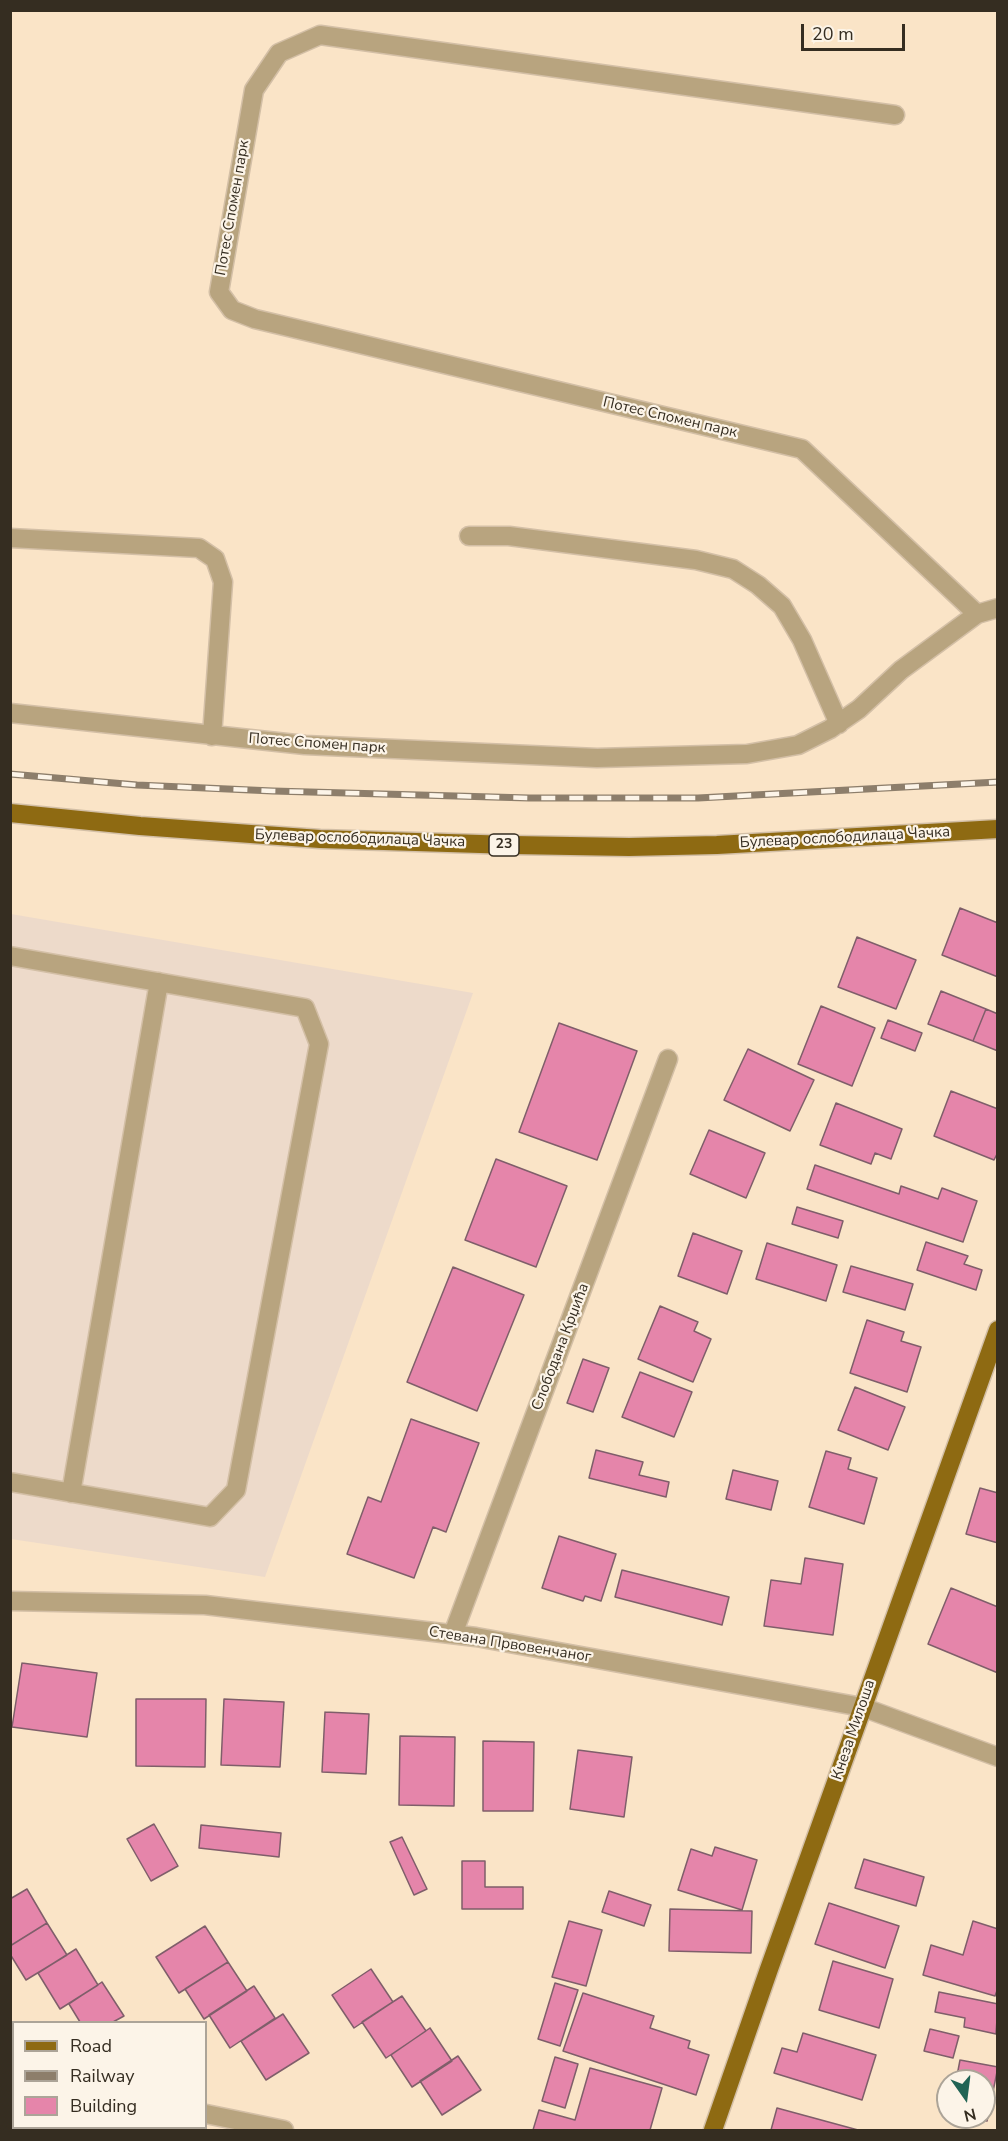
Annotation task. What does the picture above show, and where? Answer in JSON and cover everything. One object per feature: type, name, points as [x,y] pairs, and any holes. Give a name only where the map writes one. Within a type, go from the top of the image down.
[{"type":"main road","name":"Булевар ослободилаца Чачка","points":[[10,813],[152,827],[320,839],[512,845],[717,845],[998,830]]},
{"type":"main road","name":"Кнеза Милоша","points":[[713,2130],[998,1330]]},
{"type":"street","name":"Потес Спомен парк","points":[[895,115],[320,36],[279,53],[254,90],[219,292],[232,310],[255,320],[802,449],[976,614]]},
{"type":"street","points":[[469,536],[509,536],[696,560],[733,569],[758,585],[782,606],[807,649],[839,724]]},
{"type":"street","points":[[10,538],[199,548],[215,560],[223,582],[212,736]]},
{"type":"street","name":"Потес Спомен парк","points":[[10,712],[305,745],[597,758],[747,754],[798,745],[839,724],[859,709],[901,670],[976,614],[998,608]]},
{"type":"street","points":[[10,956],[305,1008],[319,1044],[236,1490],[210,1517],[10,1482]]},
{"type":"street","points":[[71,1493],[159,982]]},
{"type":"street","name":"Слободана Крџића","points":[[453,1634],[668,1059]]},
{"type":"street","name":"Стевана Првовенчаног","points":[[10,1601],[205,1605],[453,1634],[862,1707],[998,1757]]},
{"type":"street","points":[[207,2114],[284,2130]]},
{"type":"shaded area","points":[[11,914],[473,993],[265,1577],[11,1539]]},
{"type":"building","points":[[960,908],[998,923],[998,977],[942,955]]},
{"type":"building","points":[[857,937],[916,960],[896,1009],[838,987]]},
{"type":"building","points":[[941,991],[986,1009],[973,1041],[928,1024]]},
{"type":"building","points":[[821,1006],[875,1028],[852,1086],[798,1064]]},
{"type":"building","points":[[986,1009],[998,1014],[998,1051],[973,1041]]},
{"type":"building","points":[[888,1020],[922,1033],[915,1051],[881,1038]]},
{"type":"building","points":[[559,1023],[637,1051],[597,1160],[519,1132]]},
{"type":"building","points":[[748,1049],[814,1080],[790,1131],[724,1100]]},
{"type":"building","points":[[951,1091],[998,1109],[998,1152],[994,1160],[934,1136]]},
{"type":"building","points":[[836,1103],[902,1129],[891,1159],[875,1153],[871,1164],[820,1145]]},
{"type":"building","points":[[709,1130],[765,1153],[746,1198],[690,1174]]},
{"type":"building","points":[[496,1159],[567,1186],[536,1267],[465,1240]]},
{"type":"building","points":[[815,1165],[899,1194],[901,1186],[938,1199],[942,1188],[977,1201],[963,1242],[807,1189]]},
{"type":"building","points":[[797,1207],[843,1221],[838,1238],[792,1224]]},
{"type":"building","points":[[693,1233],[742,1251],[727,1294],[678,1276]]},
{"type":"building","points":[[926,1242],[968,1256],[964,1264],[982,1270],[976,1290],[917,1270]]},
{"type":"building","points":[[767,1243],[837,1265],[826,1301],[756,1279]]},
{"type":"building","points":[[851,1266],[913,1284],[905,1310],[843,1292]]},
{"type":"building","points":[[453,1267],[524,1295],[477,1411],[407,1382]]},
{"type":"building","points":[[660,1306],[698,1322],[694,1331],[711,1339],[693,1382],[638,1359]]},
{"type":"building","points":[[867,1320],[904,1332],[901,1341],[921,1347],[907,1392],[850,1373]]},
{"type":"building","points":[[583,1359],[609,1368],[593,1412],[567,1403]]},
{"type":"building","points":[[640,1372],[692,1392],[674,1437],[622,1417]]},
{"type":"building","points":[[855,1387],[905,1407],[888,1450],[838,1430]]},
{"type":"building","points":[[411,1419],[479,1443],[446,1532],[433,1527],[414,1578],[347,1554],[368,1497],[381,1502]]},
{"type":"building","points":[[596,1450],[643,1462],[639,1475],[669,1482],[666,1497],[589,1478]]},
{"type":"building","points":[[826,1451],[851,1458],[848,1469],[877,1478],[864,1524],[809,1507]]},
{"type":"building","points":[[733,1470],[778,1481],[771,1510],[726,1499]]},
{"type":"building","points":[[980,1488],[998,1493],[998,1543],[966,1534]]},
{"type":"building","points":[[559,1536],[616,1554],[601,1601],[585,1596],[583,1601],[542,1588]]},
{"type":"building","points":[[805,1558],[843,1564],[833,1635],[764,1626],[771,1580],[801,1584]]},
{"type":"building","points":[[622,1570],[729,1597],[722,1625],[615,1597]]},
{"type":"building","points":[[951,1588],[998,1607],[998,1673],[928,1644]]},
{"type":"building","points":[[22,1663],[97,1673],[87,1737],[12,1727]]},
{"type":"building","points":[[136,1699],[206,1699],[205,1767],[136,1766]]},
{"type":"building","points":[[224,1699],[284,1702],[280,1767],[221,1765]]},
{"type":"building","points":[[325,1712],[369,1714],[366,1774],[322,1772]]},
{"type":"building","points":[[400,1736],[455,1737],[454,1806],[399,1805]]},
{"type":"building","points":[[483,1741],[534,1742],[533,1811],[483,1811]]},
{"type":"building","points":[[578,1750],[632,1757],[624,1817],[570,1809]]},
{"type":"building","points":[[154,1824],[178,1866],[151,1881],[127,1839]]},
{"type":"building","points":[[201,1825],[281,1833],[279,1857],[199,1848]]},
{"type":"building","points":[[402,1837],[427,1889],[414,1895],[390,1842]]},
{"type":"building","points":[[715,1847],[757,1860],[742,1910],[678,1890],[691,1849],[712,1856]]},
{"type":"building","points":[[864,1859],[924,1877],[916,1906],[855,1888]]},
{"type":"building","points":[[462,1861],[485,1861],[485,1887],[523,1887],[523,1909],[462,1909]]},
{"type":"building","points":[[27,1889],[47,1923],[10,1946],[10,1899]]},
{"type":"building","points":[[609,1891],[651,1905],[644,1926],[602,1912]]},
{"type":"building","points":[[829,1903],[899,1926],[885,1968],[815,1944]]},
{"type":"building","points":[[670,1909],[752,1911],[751,1953],[669,1951]]},
{"type":"building","points":[[569,1921],[602,1930],[586,1986],[552,1977]]},
{"type":"building","points":[[973,1921],[998,1929],[998,1988],[995,1996],[923,1975],[931,1945],[963,1955]]},
{"type":"building","points":[[47,1923],[67,1955],[26,1980],[10,1954],[10,1946]]},
{"type":"building","points":[[205,1926],[228,1962],[179,1993],[156,1957]]},
{"type":"building","points":[[76,1949],[98,1985],[60,2009],[38,1973]]},
{"type":"building","points":[[833,1961],[893,1979],[879,2028],[819,2010]]},
{"type":"building","points":[[228,1962],[247,1991],[204,2019],[185,1989]]},
{"type":"building","points":[[371,1969],[393,2002],[354,2028],[332,1995]]},
{"type":"building","points":[[102,1982],[124,2016],[115,2021],[79,2021],[69,2004]]},
{"type":"building","points":[[555,1983],[578,1990],[560,2046],[538,2039]]},
{"type":"building","points":[[254,1986],[275,2018],[230,2048],[209,2015]]},
{"type":"building","points":[[939,1992],[998,2004],[996,2034],[964,2027],[965,2018],[935,2012]]},
{"type":"building","points":[[583,1993],[654,2016],[650,2028],[690,2041],[688,2048],[709,2055],[696,2095],[563,2051]]},
{"type":"building","points":[[402,1996],[426,2031],[386,2058],[362,2022]]},
{"type":"building","points":[[283,2014],[309,2053],[266,2080],[241,2041]]},
{"type":"building","points":[[430,2028],[452,2061],[412,2087],[391,2055]]},
{"type":"building","points":[[930,2029],[959,2036],[953,2058],[924,2051]]},
{"type":"building","points":[[803,2033],[876,2055],[862,2100],[774,2073],[782,2048],[797,2052]]},
{"type":"building","points":[[458,2056],[481,2090],[442,2115],[420,2081]]},
{"type":"building","points":[[555,2057],[578,2064],[565,2108],[542,2101]]},
{"type":"building","points":[[960,2060],[998,2067],[996,2077],[996,2069],[958,2069]]},
{"type":"building","points":[[590,2068],[662,2088],[650,2130],[533,2130],[539,2110],[575,2120]]},
{"type":"building","points":[[777,2108],[858,2130],[771,2130]]},
{"type":"building","points":[[28,2129],[74,2129],[73,2130]]},
{"type":"building","points":[[134,2129],[142,2130],[100,2130]]},
{"type":"railway","points":[[10,774],[137,785],[529,798],[698,798],[998,782]]}]
